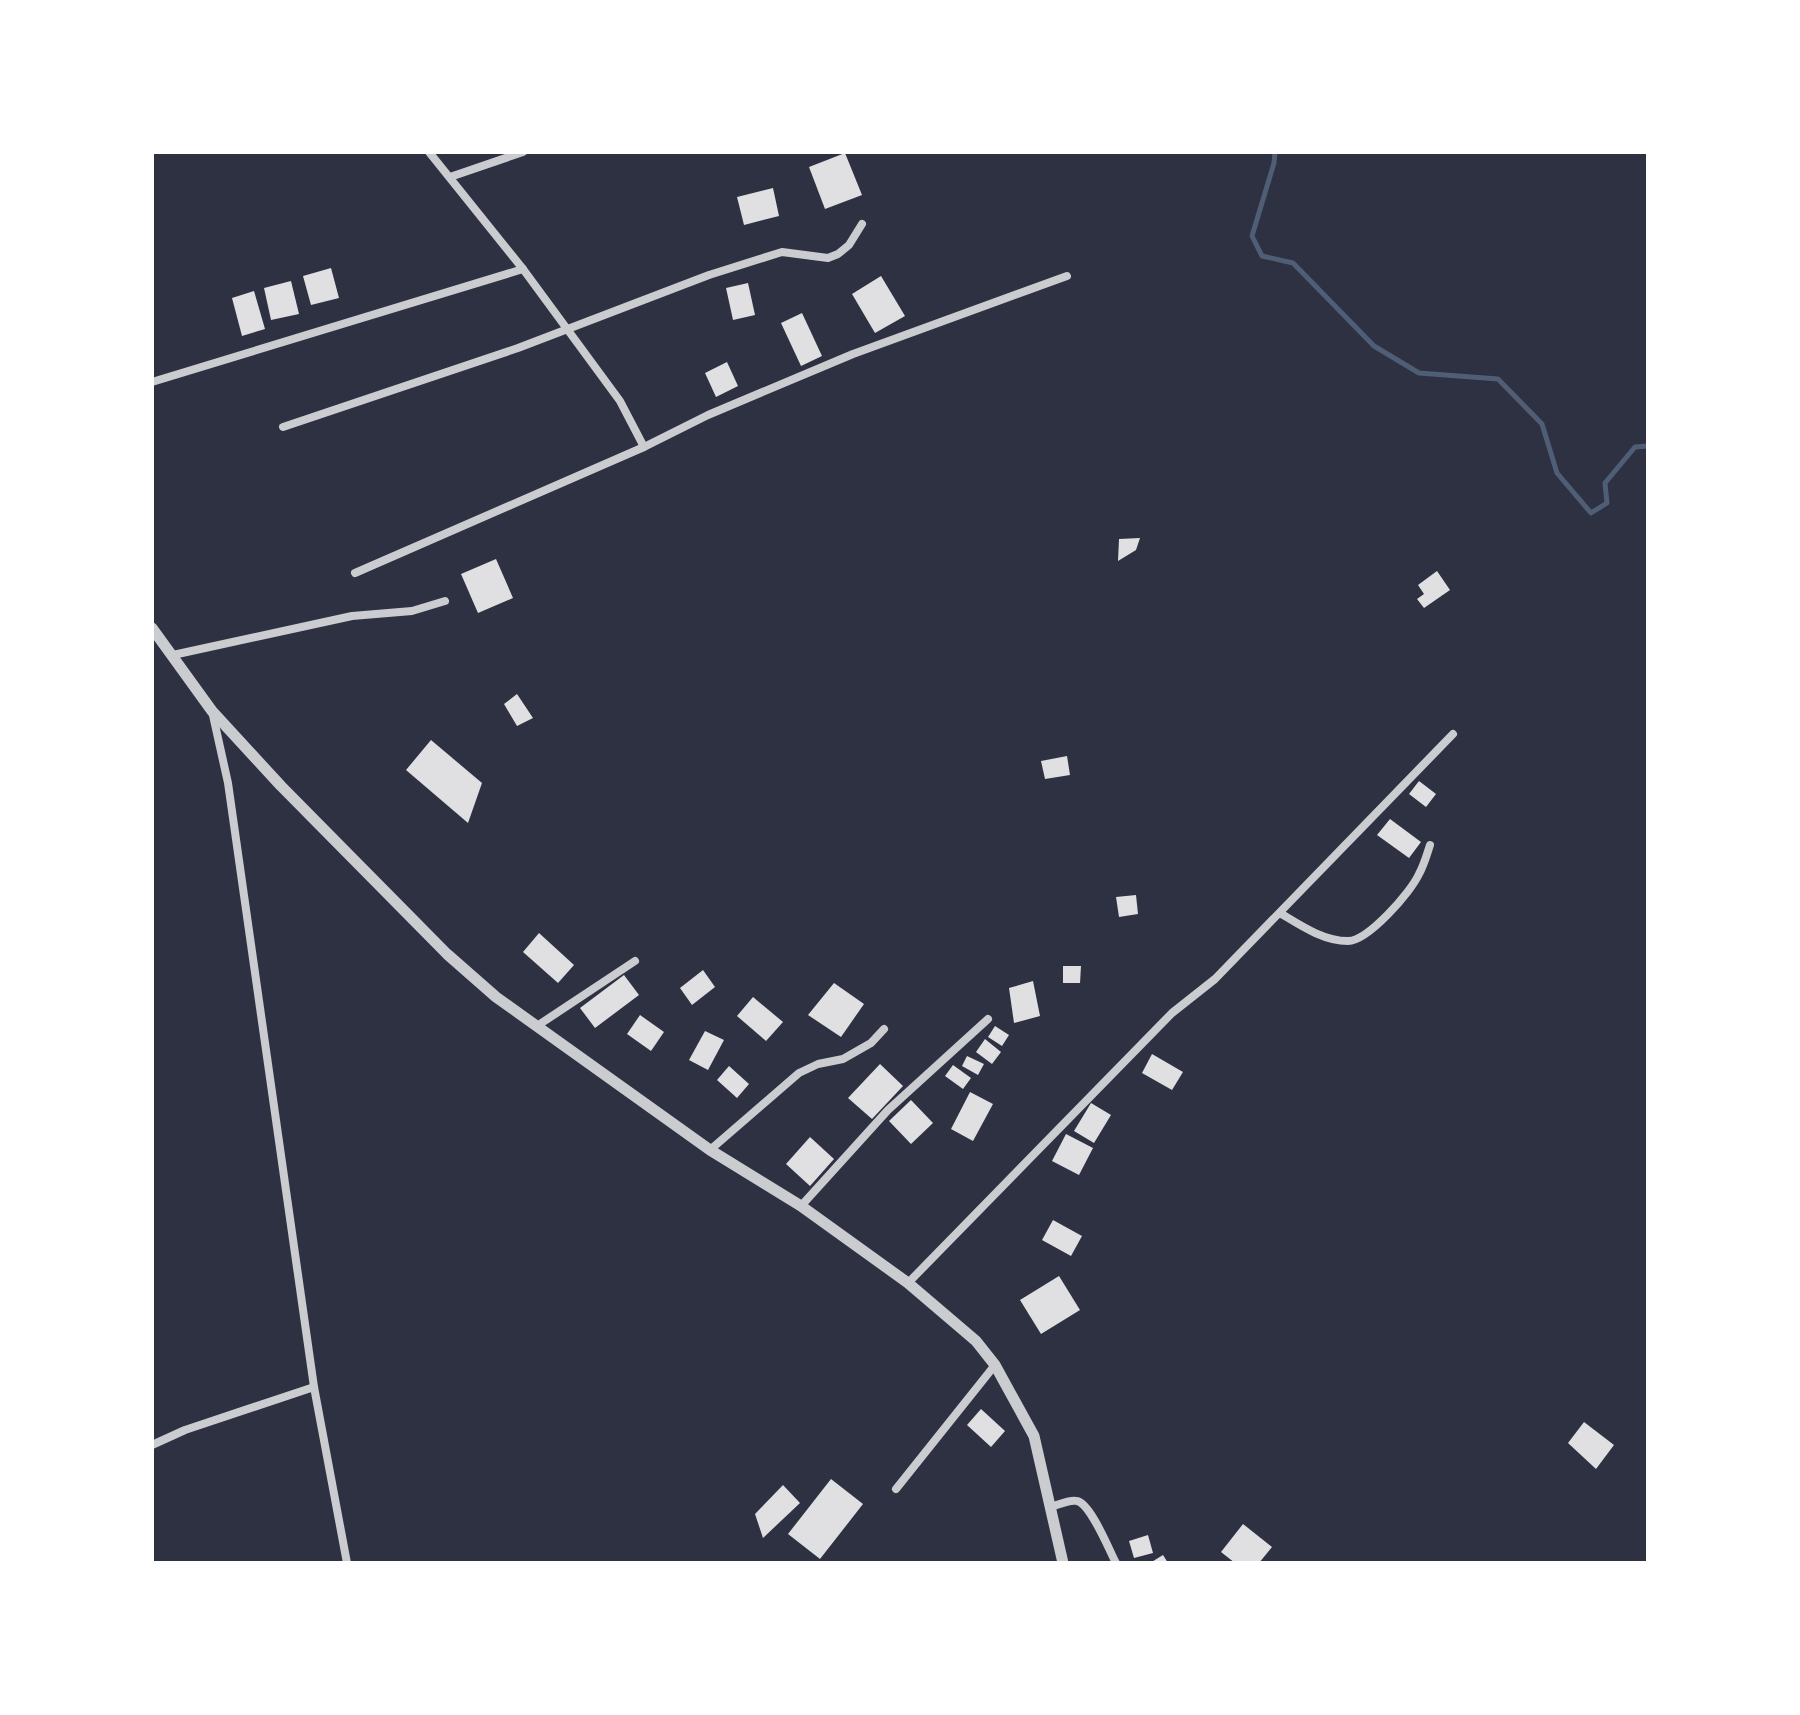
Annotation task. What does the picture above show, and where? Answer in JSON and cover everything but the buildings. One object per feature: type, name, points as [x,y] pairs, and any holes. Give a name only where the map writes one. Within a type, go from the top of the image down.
[{"type":"street","points":[[429,152],[523,269],[620,401],[644,447]]},
{"type":"street","points":[[450,177],[523,152]]},
{"type":"street","points":[[283,427],[568,330],[709,275],[782,252],[828,258],[849,245],[862,224]]},
{"type":"street","points":[[152,382],[523,269]]},
{"type":"street","points":[[355,573],[644,447],[708,415],[853,354],[1067,276]]},
{"type":"street","points":[[173,655],[352,616],[412,611],[445,601]]},
{"type":"street","points":[[152,628],[212,711],[281,786],[447,954],[496,997],[710,1150],[801,1206],[908,1283],[966,1332],[995,1365],[1034,1436],[1063,1563]]},
{"type":"street","points":[[212,711],[228,783],[314,1387],[347,1563]]},
{"type":"street","points":[[908,1283],[1172,1013],[1215,979],[1453,734]]},
{"type":"street","points":[[1280,913],[1315,933],[1339,941],[1353,941],[1403,898],[1419,875],[1430,845]]},
{"type":"street","points":[[537,1026],[635,961]]},
{"type":"street","points":[[801,1206],[888,1110],[988,1019]]},
{"type":"street","points":[[710,1150],[799,1073],[818,1064],[843,1059],[871,1043],[884,1029]]},
{"type":"street","points":[[896,1489],[995,1365]]},
{"type":"street","points":[[152,1445],[185,1430],[314,1387]]},
{"type":"street","points":[[1051,1507],[1081,1502],[1089,1510],[1116,1563]]},
{"type":"waterway","points":[[1275,152],[1252,236],[1262,256],[1293,263],[1374,346],[1419,373],[1498,379],[1542,424],[1557,473],[1591,513],[1607,503],[1605,483],[1635,447],[1648,446]]}]
